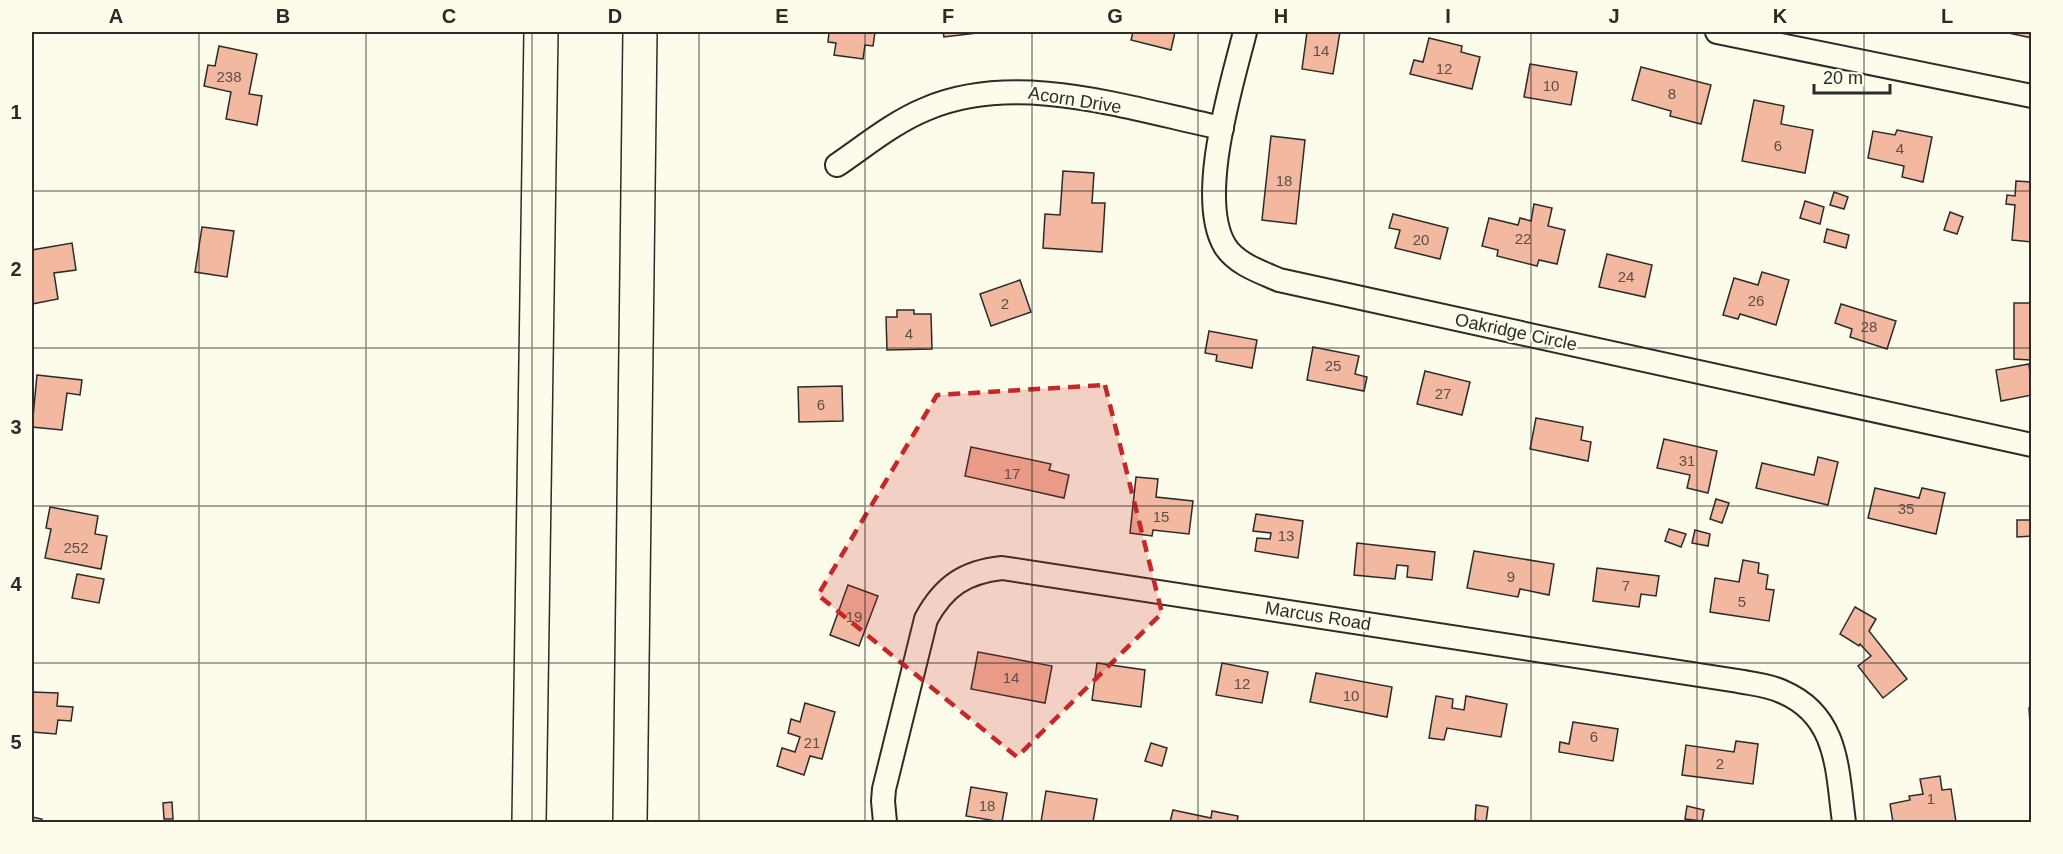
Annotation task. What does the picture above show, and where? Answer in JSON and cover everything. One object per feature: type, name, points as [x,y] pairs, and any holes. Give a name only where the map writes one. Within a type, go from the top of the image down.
[{"type":"highway","points":[[529,822],[542,32]]},
{"type":"highway","points":[[630,822],[640,32]]},
{"type":"street","name":"Oakridge Circle","points":[[1245,32],[1222,128],[1214,187],[1216,219],[1225,247],[1248,266],[1279,280],[2031,445]]},
{"type":"street","points":[[1717,32],[2031,96]]},
{"type":"street","name":"Acorn Drive","points":[[837,165],[898,124],[925,109],[954,99],[1003,92],[1055,94],[1222,128]]},
{"type":"street","name":"Marcus Road","points":[[885,822],[884,789],[926,619],[941,596],[951,586],[975,573],[1002,568],[1726,680],[1781,691],[1804,705],[1827,732],[1834,752],[1844,822]]},
{"type":"highlighted area","points":[[1105,385],[1162,613],[1017,757],[818,595],[937,395]]},
{"type":"building","points":[[829,32],[875,32],[873,46],[865,45],[863,59],[834,55],[836,43],[828,42]]},
{"type":"building","points":[[943,32],[986,32],[944,37]]},
{"type":"building","points":[[1133,32],[1175,32],[1171,50],[1131,40]]},
{"type":"building","points":[[1307,32],[1340,32],[1333,74],[1302,69]]},
{"type":"building","points":[[2004,32],[2032,32],[2032,38]]},
{"type":"building","points":[[1429,38],[1462,46],[1461,52],[1480,57],[1472,89],[1410,74],[1414,60],[1423,62]]},
{"type":"building","points":[[219,46],[257,54],[249,94],[262,96],[257,125],[226,119],[231,92],[204,86],[208,65],[215,66]]},
{"type":"building","points":[[1530,64],[1577,72],[1571,105],[1524,97]]},
{"type":"building","points":[[1641,67],[1711,85],[1701,124],[1670,116],[1671,111],[1632,100]]},
{"type":"building","points":[[1754,100],[1784,106],[1781,124],[1813,130],[1805,173],[1742,161]]},
{"type":"building","points":[[1897,130],[1932,137],[1923,182],[1902,177],[1904,166],[1868,158],[1873,131],[1895,135]]},
{"type":"building","points":[[1271,136],[1305,140],[1296,224],[1262,220]]},
{"type":"building","points":[[1063,171],[1094,173],[1092,203],[1105,203],[1102,252],[1043,248],[1045,214],[1060,215]]},
{"type":"building","points":[[2016,181],[2031,182],[2032,242],[2012,240],[2015,205],[2006,204],[2007,195],[2015,196]]},
{"type":"building","points":[[1834,192],[1848,197],[1844,209],[1830,205]]},
{"type":"building","points":[[1805,201],[1824,207],[1820,224],[1800,218]]},
{"type":"building","points":[[1534,204],[1552,208],[1548,226],[1565,230],[1557,264],[1539,260],[1537,266],[1497,256],[1498,250],[1482,246],[1489,218],[1518,225],[1520,218],[1531,221]]},
{"type":"building","points":[[1950,212],[1963,217],[1957,234],[1944,230]]},
{"type":"building","points":[[1393,214],[1448,228],[1440,259],[1395,248],[1400,230],[1389,228]]},
{"type":"building","points":[[202,227],[234,231],[227,277],[195,272]]},
{"type":"building","points":[[1827,229],[1849,235],[1846,248],[1824,242]]},
{"type":"building","points":[[72,243],[76,270],[54,273],[58,299],[32,304],[32,250]]},
{"type":"building","points":[[1607,254],[1652,265],[1645,297],[1599,287]]},
{"type":"building","points":[[1762,272],[1789,280],[1776,325],[1740,314],[1738,319],[1723,315],[1734,278],[1758,285]]},
{"type":"building","points":[[1020,280],[1031,312],[991,326],[980,294]]},
{"type":"building","points":[[2014,303],[2032,303],[2030,360],[2014,359]]},
{"type":"building","points":[[1841,304],[1896,321],[1887,349],[1850,337],[1852,329],[1835,323]]},
{"type":"building","points":[[897,310],[914,310],[914,314],[931,314],[932,349],[887,350],[886,317],[897,317]]},
{"type":"building","points":[[1209,331],[1257,340],[1252,368],[1216,361],[1217,355],[1205,353]]},
{"type":"building","points":[[1313,347],[1359,356],[1355,374],[1367,377],[1364,391],[1307,380]]},
{"type":"building","points":[[2029,364],[2032,395],[2001,401],[1996,370]]},
{"type":"building","points":[[1425,371],[1470,382],[1462,415],[1417,404]]},
{"type":"building","points":[[37,375],[82,380],[80,395],[67,393],[62,430],[32,427]]},
{"type":"building","points":[[842,386],[843,421],[799,422],[798,387]]},
{"type":"building","points":[[1536,418],[1583,427],[1581,440],[1591,442],[1588,461],[1530,449]]},
{"type":"building","points":[[1664,439],[1717,451],[1708,493],[1687,488],[1690,475],[1657,468]]},
{"type":"building","points":[[971,447],[1051,464],[1049,470],[1069,475],[1064,498],[965,476]]},
{"type":"building","points":[[1818,457],[1838,462],[1828,505],[1756,488],[1762,463],[1814,475]]},
{"type":"building","points":[[1136,477],[1158,479],[1156,497],[1193,501],[1189,534],[1153,530],[1152,536],[1130,533]]},
{"type":"building","points":[[1875,488],[1919,498],[1922,488],[1945,493],[1936,534],[1868,518]]},
{"type":"building","points":[[1716,499],[1729,503],[1722,523],[1710,519]]},
{"type":"building","points":[[50,507],[98,516],[95,534],[107,536],[101,569],[45,558],[51,529],[46,528]]},
{"type":"building","points":[[1256,514],[1303,521],[1298,558],[1255,551],[1257,538],[1270,539],[1271,533],[1253,531]]},
{"type":"building","points":[[2017,520],[2032,520],[2032,536],[2017,537]]},
{"type":"building","points":[[1669,529],[1686,534],[1681,547],[1665,541]]},
{"type":"building","points":[[1695,530],[1710,534],[1708,546],[1692,543]]},
{"type":"building","points":[[1357,543],[1435,552],[1432,580],[1407,577],[1408,566],[1397,565],[1395,579],[1354,575]]},
{"type":"building","points":[[1474,551],[1554,564],[1549,595],[1520,589],[1518,597],[1467,588]]},
{"type":"building","points":[[1743,560],[1759,563],[1758,573],[1768,575],[1766,589],[1774,590],[1769,621],[1710,612],[1715,578],[1739,582]]},
{"type":"building","points":[[1597,568],[1659,576],[1656,596],[1641,594],[1639,607],[1593,601]]},
{"type":"building","points":[[77,574],[104,579],[99,603],[72,598]]},
{"type":"building","points":[[848,585],[878,596],[859,646],[830,635]]},
{"type":"building","points":[[1855,607],[1876,619],[1869,631],[1907,679],[1883,698],[1858,666],[1871,656],[1860,644],[1859,646],[1840,634]]},
{"type":"building","points":[[978,652],[1052,666],[1045,703],[971,689]]},
{"type":"building","points":[[1097,663],[1145,670],[1141,707],[1092,700]]},
{"type":"building","points":[[1222,663],[1268,672],[1262,703],[1216,695]]},
{"type":"building","points":[[1316,673],[1392,687],[1387,717],[1310,702]]},
{"type":"building","points":[[32,692],[58,693],[57,706],[73,707],[71,721],[58,720],[56,734],[32,732]]},
{"type":"building","points":[[1436,696],[1453,699],[1452,708],[1464,710],[1466,696],[1507,704],[1501,737],[1447,728],[1444,740],[1429,738]]},
{"type":"building","points":[[805,703],[835,712],[822,759],[810,756],[804,775],[777,766],[782,748],[795,752],[800,737],[788,733],[791,719],[800,722]]},
{"type":"building","points":[[2029,708],[2032,708],[2032,724],[2030,724]]},
{"type":"building","points":[[1573,722],[1618,729],[1613,761],[1559,752],[1560,742],[1569,744]]},
{"type":"building","points":[[1736,741],[1758,744],[1753,784],[1682,775],[1686,745],[1734,752]]},
{"type":"building","points":[[1151,743],[1167,748],[1162,766],[1145,761]]},
{"type":"building","points":[[1940,776],[1942,790],[1951,789],[1956,822],[1893,822],[1890,804],[1910,800],[1909,796],[1923,794],[1920,779]]},
{"type":"building","points":[[971,787],[1007,793],[1002,822],[966,816]]},
{"type":"building","points":[[1046,791],[1097,799],[1093,822],[1041,822]]},
{"type":"building","points":[[172,802],[173,819],[164,819],[163,803]]},
{"type":"building","points":[[1476,805],[1488,807],[1486,822],[1475,820]]},
{"type":"building","points":[[1687,806],[1704,810],[1702,821],[1685,819]]},
{"type":"building","points":[[1173,810],[1211,818],[1212,811],[1238,816],[1237,822],[1170,822]]},
{"type":"building","points":[[32,817],[42,819],[41,822],[32,822]]}]
